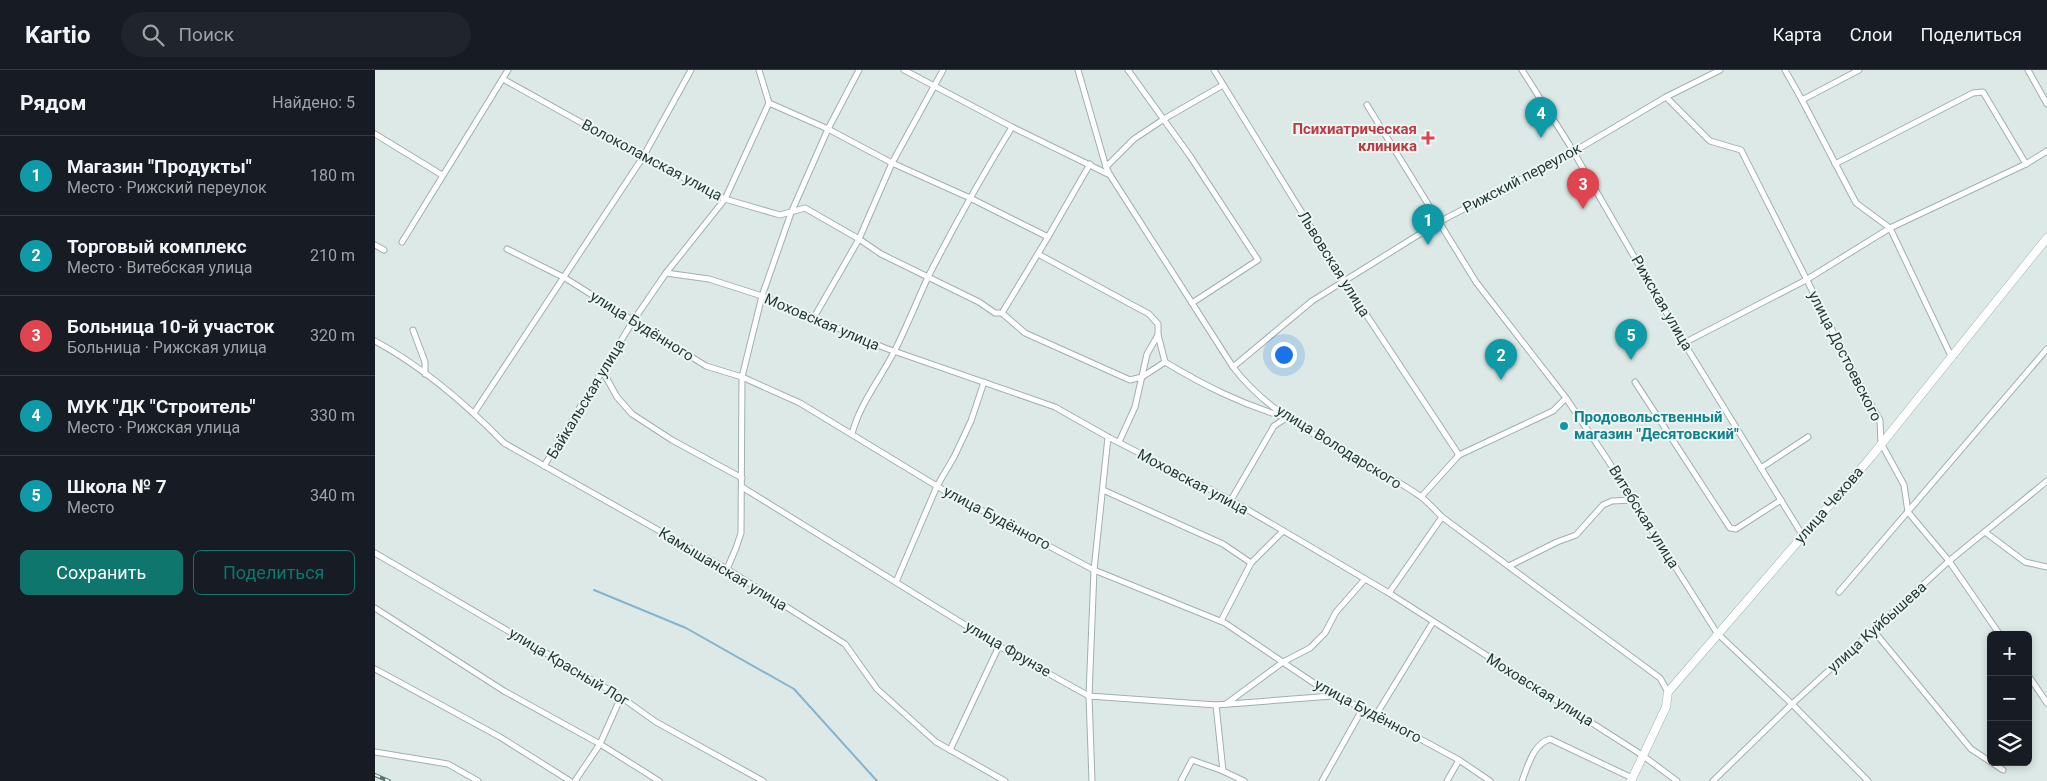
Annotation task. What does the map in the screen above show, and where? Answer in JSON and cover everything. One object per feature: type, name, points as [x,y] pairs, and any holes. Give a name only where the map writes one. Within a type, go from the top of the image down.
[{"type":"street","points":[[402,242],[508,70]]},
{"type":"street","points":[[475,413],[643,157],[691,70]]},
{"type":"street","points":[[759,70],[769,103],[827,129],[893,163],[970,198],[1048,237]]},
{"type":"street","points":[[727,569],[741,533],[743,377],[762,296],[791,213],[827,129],[859,70]]},
{"type":"street","points":[[904,70],[1012,127],[1110,175]]},
{"type":"street","points":[[813,319],[859,239],[893,163],[943,70]]},
{"type":"street","name":"улица Володарского","points":[[1078,70],[1106,168],[1233,367],[1247,385],[1286,418],[1421,497],[1442,517],[1660,678],[1668,692]]},
{"type":"street","points":[[1128,70],[1164,119],[1258,260],[1192,303]]},
{"type":"street","name":"Львовская улица","points":[[1214,70],[1344,281],[1459,456]]},
{"type":"street","name":"Рижская улица","points":[[1522,70],[1573,152],[1684,343],[1803,536]]},
{"type":"street","name":"Рижский переулок","points":[[1233,367],[1312,301],[1439,222],[1573,152],[1666,98],[1720,70]]},
{"type":"street","points":[[1785,70],[1856,203],[1890,228],[1951,356]]},
{"type":"street","points":[[1802,100],[1859,70]]},
{"type":"street","points":[[2028,70],[2047,104]]},
{"type":"street","name":"Волоколамская улица","points":[[503,79],[643,157],[725,199],[780,215],[805,208],[881,254],[979,302],[995,313],[1002,313],[1025,333],[1129,380],[1142,378]]},
{"type":"street","points":[[1106,168],[1134,139],[1164,119],[1223,85]]},
{"type":"street","points":[[1835,164],[1973,93],[1983,92],[2026,164]]},
{"type":"street","name":"улица Достоевского","points":[[1666,98],[1710,141],[1741,150],[1806,280],[1881,420],[1881,443],[1905,484],[1908,512]]},
{"type":"street","name":"Байкальская улица","points":[[544,466],[633,321],[666,273],[725,199],[769,103]]},
{"type":"street","name":"Витебская улица","points":[[1367,105],[1476,282],[1565,398],[1633,500],[1717,633],[1792,704],[1867,781]]},
{"type":"street","points":[[851,434],[867,397],[894,351],[928,278],[970,198],[1012,127]]},
{"type":"street","points":[[375,134],[442,175]]},
{"type":"street","points":[[1684,343],[1806,280],[1890,228],[2026,164],[2047,151]]},
{"type":"street","points":[[1002,313],[1089,164]]},
{"type":"street","name":"улица Чехова","points":[[1632,779],[1666,707],[1668,692],[1881,443],[2047,238]]},
{"type":"street","points":[[375,245],[384,250]]},
{"type":"street","name":"улица Будённого","points":[[507,249],[565,278],[706,366],[743,377],[800,403],[937,486],[1094,570],[1221,621],[1333,696],[1376,715],[1459,760],[1490,781]]},
{"type":"street","points":[[1038,254],[1149,314],[1158,324],[1158,335],[1165,362],[1201,384],[1248,406],[1286,418]]},
{"type":"street","name":"Моховская улица","points":[[666,273],[709,279],[762,296],[813,319],[894,351],[1055,407],[1108,437],[1231,500],[1389,593],[1642,755],[1677,781]]},
{"type":"street","points":[[413,330],[425,362],[425,374]]},
{"type":"street","points":[[1119,442],[1135,407],[1147,354],[1158,335]]},
{"type":"street","name":"Камышанская улица","points":[[375,341],[425,374],[475,413],[504,443],[727,569],[845,644],[877,690],[936,742],[1005,781]]},
{"type":"street","points":[[1839,592],[2047,349]]},
{"type":"street","points":[[1142,378],[1165,362]]},
{"type":"street","points":[[602,370],[617,397],[633,414],[672,440],[742,478]]},
{"type":"street","points":[[896,582],[937,486],[954,457],[971,421],[984,382]]},
{"type":"street","points":[[1635,382],[1730,528],[1736,529],[1781,500]]},
{"type":"street","points":[[1421,497],[1459,456],[1553,411],[1565,398]]},
{"type":"street","points":[[1231,500],[1274,426],[1286,418]]},
{"type":"street","points":[[1092,781],[1089,696],[1094,570],[1108,437]]},
{"type":"street","points":[[1761,468],[1808,437]]},
{"type":"street","name":"улица Куйбышева","points":[[1713,781],[1792,704],[1949,561],[2047,481]]},
{"type":"street","name":"улица Фрунзе","points":[[742,487],[999,646],[1089,696],[1216,705],[1333,696]]},
{"type":"street","points":[[1103,490],[1223,544],[1251,564]]},
{"type":"street","points":[[1509,566],[1557,542],[1576,535],[1603,505],[1612,500],[1633,500]]},
{"type":"street","points":[[1908,512],[1949,561],[1997,631]]},
{"type":"street","points":[[1389,593],[1442,517]]},
{"type":"street","points":[[1221,621],[1251,564],[1283,531]]},
{"type":"street","points":[[1985,532],[2025,562],[2047,567]]},
{"type":"street","name":"улица Красный Лог","points":[[375,553],[621,697],[655,722],[763,781]]},
{"type":"street","points":[[1226,704],[1283,662],[1310,648],[1325,633],[1336,612],[1365,579]]},
{"type":"street","points":[[375,608],[503,691],[600,744],[659,781]]},
{"type":"street","points":[[1376,715],[1433,622]]},
{"type":"street","points":[[1873,630],[1971,749],[1987,759]]},
{"type":"street","points":[[950,750],[999,646]]},
{"type":"street","points":[[375,669],[484,728],[570,781]]},
{"type":"street","points":[[2029,676],[2047,703]]},
{"type":"street","points":[[575,781],[600,744],[621,697]]},
{"type":"street","points":[[1216,705],[1223,771]]},
{"type":"street","points":[[1322,781],[1363,708]]},
{"type":"street","points":[[1522,781],[1537,747],[1542,741],[1549,739],[1632,779]]},
{"type":"street","points":[[375,752],[448,764],[478,781]]},
{"type":"street","points":[[1181,781],[1192,760],[1244,781]]},
{"type":"street","points":[[1447,781],[1459,760]]},
{"type":"street","points":[[1997,766],[2003,770]]},
{"type":"waterway","points":[[594,590],[686,628],[794,689],[877,781]]},
{"type":"railway","points":[[375,775],[389,781]]},
{"type":"place","name":"Психиатрическая клиника","points":[[1428,138]]},
{"type":"place","name":"МУК \"ДК \"Строитель\"","points":[[1541,138]]},
{"type":"place","name":"Больница 10-й участок","points":[[1583,209]]},
{"type":"place","name":"Магазин \"Продукты\"","points":[[1428,245]]},
{"type":"place","name":"Школа № 7","points":[[1631,360]]},
{"type":"place","name":"Торговый комплекс","points":[[1501,380]]},
{"type":"place","name":"Продовольственный магазин \"Деcятовский\"","points":[[1564,426]]}]
